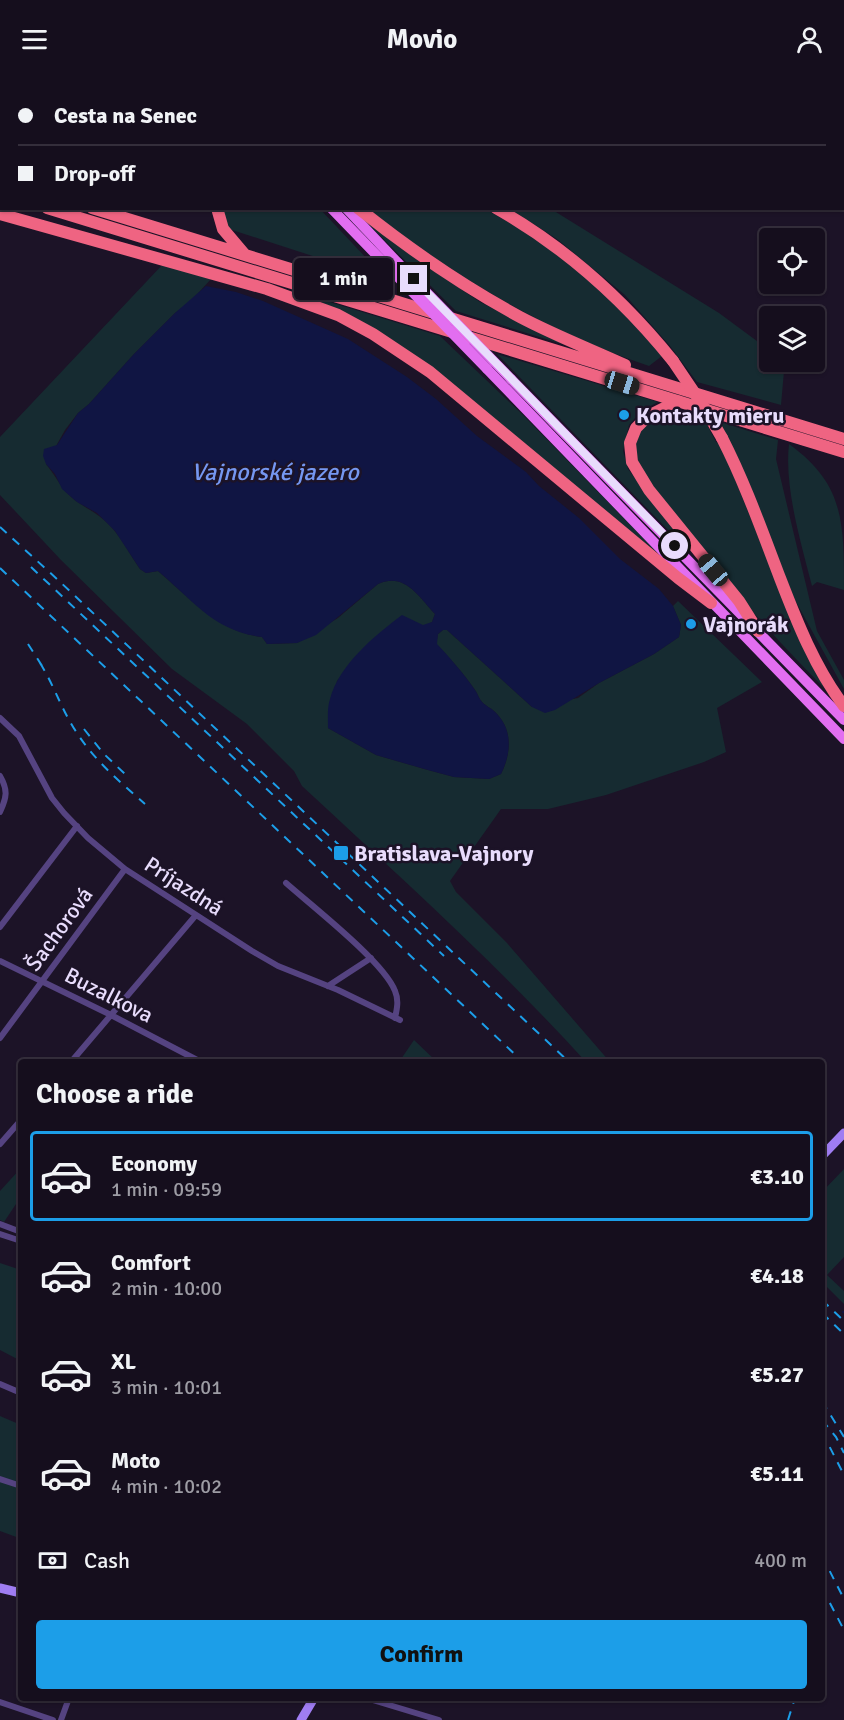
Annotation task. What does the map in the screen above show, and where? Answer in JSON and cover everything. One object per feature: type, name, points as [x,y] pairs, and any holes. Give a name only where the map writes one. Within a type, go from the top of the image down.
[{"type":"highway","points":[[53,210],[844,452]]},
{"type":"highway","points":[[99,210],[844,439]]},
{"type":"highway","points":[[218,210],[223,229],[246,255]]},
{"type":"highway","points":[[361,210],[434,265],[512,312],[557,335],[675,387]]},
{"type":"highway","points":[[499,210],[539,234],[603,285],[633,313],[673,361],[722,438],[750,500],[802,633],[827,681],[844,706]]},
{"type":"highway","points":[[0,214],[267,289],[338,315],[373,334],[451,389],[711,603]]},
{"type":"highway","points":[[135,252],[271,277]]},
{"type":"highway","points":[[678,400],[648,416],[636,428],[630,442],[632,462],[649,490],[739,601],[758,631]]},
{"type":"main road","points":[[333,210],[511,379],[844,720]]},
{"type":"main road","points":[[348,210],[394,266],[487,369],[844,739]]},
{"type":"main road","points":[[825,1153],[844,1133]]},
{"type":"main road","points":[[0,1588],[18,1592]]},
{"type":"main road","points":[[301,1720],[312,1701]]},
{"type":"street","name":"Príjazdná","points":[[0,718],[19,736],[52,798],[77,826],[125,869],[278,966],[328,986],[398,1019],[394,988],[371,958]]},
{"type":"street","points":[[0,776],[7,788],[6,800],[0,812]]},
{"type":"street","points":[[0,927],[77,826]]},
{"type":"street","name":"Šachorová","points":[[0,1038],[125,869]]},
{"type":"street","points":[[286,883],[371,958],[328,986]]},
{"type":"street","points":[[74,1059],[196,915]]},
{"type":"street","name":"Buzalkova","points":[[0,962],[111,1015],[195,1059]]},
{"type":"street","points":[[0,1144],[18,1123]]},
{"type":"street","points":[[0,1224],[18,1231]]},
{"type":"street","points":[[0,1234],[18,1240]]},
{"type":"street","points":[[0,1384],[18,1392]]},
{"type":"street","points":[[0,1479],[18,1485]]},
{"type":"street","points":[[61,1720],[68,1701]]},
{"type":"street","points":[[376,1701],[439,1720]]},
{"type":"street","points":[[0,1702],[53,1720]]},
{"type":"shaded area","points":[[222,210],[321,210],[387,280],[229,229]]},
{"type":"shaded area","points":[[368,210],[487,210],[535,237],[592,281],[662,356],[649,366],[573,336],[501,300]]},
{"type":"shaded area","points":[[512,210],[553,210],[719,313],[759,343],[759,372],[784,372],[781,405],[697,382],[670,346],[625,295],[557,239]]},
{"type":"shaded area","points":[[361,217],[413,257],[480,302],[565,345],[456,311]]},
{"type":"shaded area","points":[[164,263],[211,279],[191,301],[175,313],[134,354],[78,413],[65,430],[46,464],[71,497],[99,516],[113,529],[140,569],[146,573],[158,571],[218,621],[246,634],[262,637],[267,644],[297,643],[338,618],[378,584],[396,581],[417,593],[435,614],[432,622],[347,668],[337,681],[328,728],[376,755],[454,777],[489,779],[501,774],[507,759],[509,743],[506,728],[497,714],[482,702],[452,660],[436,644],[438,634],[447,630],[532,707],[578,698],[599,683],[654,654],[679,637],[681,625],[673,606],[678,601],[762,682],[717,708],[726,752],[704,762],[606,795],[548,809],[501,809],[450,881],[456,892],[507,943],[607,1059],[583,1059],[483,955],[302,786],[294,771],[247,724],[172,669],[61,560],[0,495],[0,437]]},
{"type":"shaded area","points":[[307,295],[440,336],[523,415],[656,551],[654,552],[373,329]]},
{"type":"shaded area","points":[[497,354],[658,402],[641,411],[629,425],[623,451],[628,469],[689,548],[672,534]]},
{"type":"shaded area","points":[[683,411],[703,417],[716,442],[721,445],[807,657],[825,689],[722,576],[639,467],[635,448],[643,427],[660,414]]},
{"type":"shaded area","points":[[720,422],[778,440],[776,459],[817,631],[844,680],[844,689],[795,600],[734,449]]},
{"type":"shaded area","points":[[789,444],[821,474],[831,490],[841,524],[844,590],[817,582],[812,586],[791,496]]},
{"type":"shaded area","points":[[414,1040],[434,1059],[401,1059]]},
{"type":"shaded area","points":[[844,1169],[844,1257],[827,1275],[844,1291],[844,1304],[825,1285],[825,1189]]},
{"type":"shaded area","points":[[18,1171],[18,1201],[4,1222],[0,1220],[0,1191]]},
{"type":"shaded area","points":[[0,1263],[18,1269],[18,1359],[0,1350]]},
{"type":"shaded area","points":[[0,1416],[18,1424],[18,1538],[0,1531]]},
{"type":"water","name":"Vajnorské jazero","points":[[206,286],[236,292],[263,301],[348,339],[407,377],[436,399],[477,436],[526,472],[539,486],[579,518],[620,559],[659,589],[673,606],[681,625],[679,637],[654,654],[599,683],[555,710],[545,713],[532,707],[447,630],[443,630],[438,634],[437,644],[466,678],[481,701],[495,712],[506,728],[509,743],[507,759],[501,774],[489,779],[454,777],[376,755],[328,728],[328,706],[335,686],[341,674],[359,652],[402,615],[423,625],[432,622],[435,614],[417,593],[396,581],[378,584],[316,635],[297,643],[267,644],[262,637],[230,628],[205,613],[158,571],[146,573],[140,569],[115,531],[97,513],[77,502],[62,489],[43,456],[44,449],[57,445],[78,413],[134,354]]},
{"type":"railway","points":[[0,527],[566,1059]]},
{"type":"railway","points":[[31,567],[444,956]]},
{"type":"railway","points":[[0,568],[520,1059]]},
{"type":"railway","points":[[28,644],[44,669]]},
{"type":"railway","points":[[40,663],[67,716],[84,743],[108,771],[145,804]]},
{"type":"railway","points":[[84,729],[104,754],[126,775]]},
{"type":"railway","points":[[825,1303],[844,1321]]},
{"type":"railway","points":[[825,1316],[844,1334]]},
{"type":"railway","points":[[825,1406],[844,1437]]},
{"type":"railway","points":[[825,1424],[836,1437],[844,1453]]},
{"type":"railway","points":[[825,1438],[844,1475]]},
{"type":"railway","points":[[825,1562],[844,1599]]},
{"type":"railway","points":[[825,1594],[844,1630]]},
{"type":"railway","points":[[788,1720],[794,1701]]},
{"type":"place","name":"Kontakty mieru","points":[[624,415]]},
{"type":"place","name":"Vajnorák","points":[[691,624]]},
{"type":"place","name":"Bratislava-Vajnory","points":[[341,853]]},
{"type":"route","points":[[414,279],[675,546]]}]
